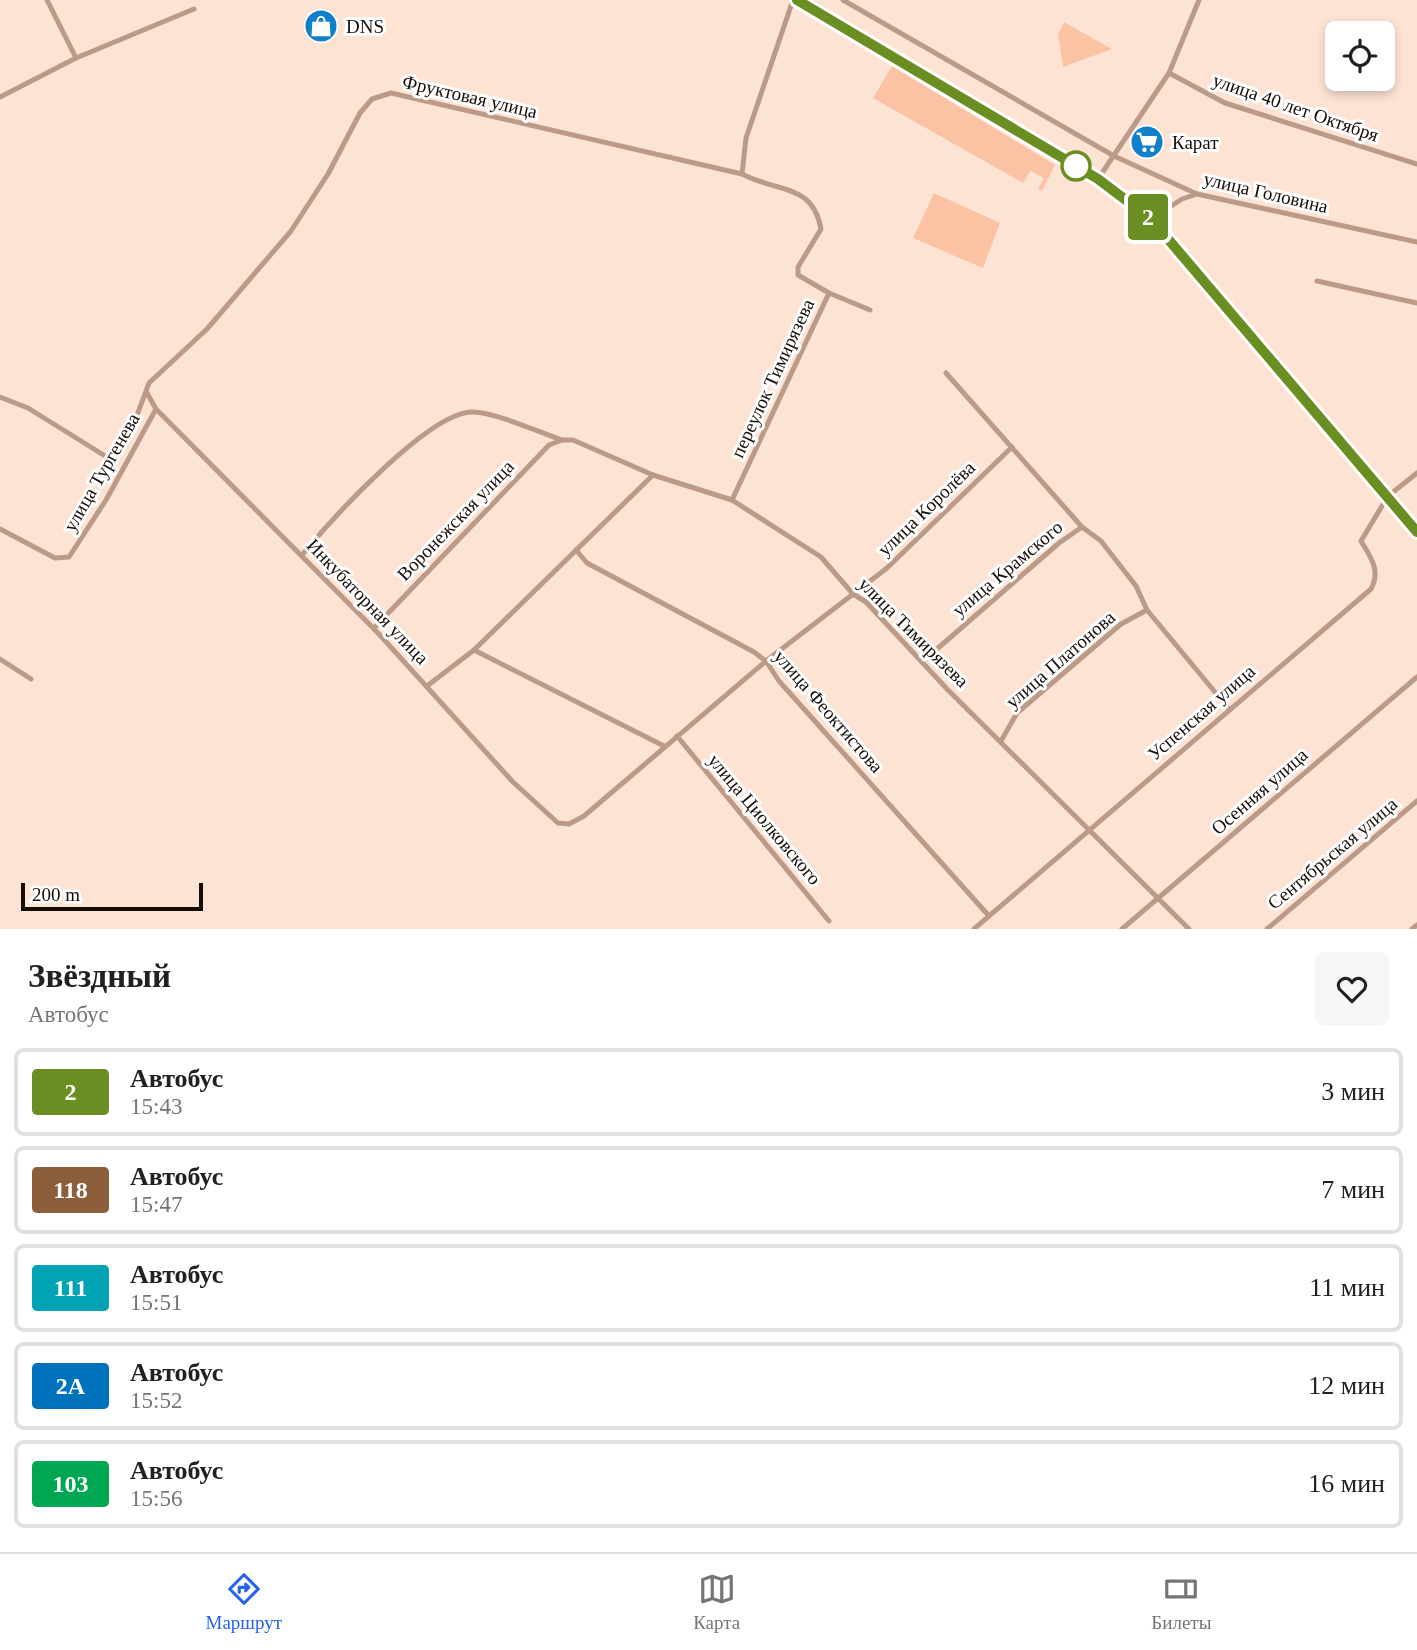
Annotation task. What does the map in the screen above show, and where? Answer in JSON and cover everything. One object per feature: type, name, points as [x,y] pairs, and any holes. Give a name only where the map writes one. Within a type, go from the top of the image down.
[{"type":"main road","points":[[795,0],[1098,179],[1151,219],[1417,532]]},
{"type":"street","points":[[47,0],[76,58]]},
{"type":"street","points":[[742,174],[746,138],[795,0]]},
{"type":"street","name":"улица Головина","points":[[843,0],[1114,156],[1197,194],[1417,242]]},
{"type":"street","points":[[1098,179],[1169,73],[1199,0]]},
{"type":"street","points":[[0,97],[76,58],[194,9]]},
{"type":"street","name":"улица 40 лет Октября","points":[[1169,73],[1224,103],[1417,164]]},
{"type":"street","name":"Фруктовая улица","points":[[0,397],[28,408],[110,458],[121,451],[127,442],[149,383],[207,329],[291,231],[328,174],[360,113],[372,99],[391,93],[742,174]]},
{"type":"street","name":"переулок Тимирязева","points":[[732,500],[829,293],[798,275],[799,267],[821,229],[818,212],[808,197],[761,184],[742,174]]},
{"type":"street","points":[[1151,219],[1182,199],[1197,194]]},
{"type":"street","points":[[1317,281],[1417,303]]},
{"type":"street","points":[[829,293],[870,310]]},
{"type":"street","points":[[946,373],[1082,527],[1108,550],[1136,586],[1147,610],[1229,709]]},
{"type":"street","name":"Инкубаторная улица","points":[[147,393],[156,410],[374,628],[513,782],[558,823],[569,824]]},
{"type":"street","name":"улица Тургенева","points":[[0,529],[55,558],[69,557],[106,500],[156,410]]},
{"type":"street","name":"улица Тимирязева","points":[[302,555],[339,510],[391,463],[441,423],[460,413],[475,412],[562,440],[573,440],[653,475],[732,500],[821,557],[853,594],[866,602],[922,662],[1189,929]]},
{"type":"street","name":"Воронежская улица","points":[[374,628],[549,445],[562,440]]},
{"type":"street","name":"улица Королёва","points":[[569,824],[584,816],[766,661],[887,568],[1012,447]]},
{"type":"street","points":[[427,686],[474,650],[653,475]]},
{"type":"street","points":[[1388,496],[1414,475],[1417,484]]},
{"type":"street","name":"Успенская улица","points":[[974,929],[1000,910],[1090,829],[1371,589],[1377,578],[1375,567],[1361,541],[1388,496]]},
{"type":"street","name":"улица Крамского","points":[[922,662],[1059,543],[1082,527]]},
{"type":"street","name":"улица Феоктистова","points":[[576,550],[587,563],[754,652],[766,661],[779,681],[989,916]]},
{"type":"street","name":"улица Платонова","points":[[1001,741],[1017,713],[1121,624],[1147,610]]},
{"type":"street","points":[[474,650],[664,746]]},
{"type":"street","points":[[0,659],[31,679]]},
{"type":"street","name":"Осенняя улица","points":[[1122,929],[1417,677]]},
{"type":"street","name":"улица Циолковского","points":[[677,737],[829,921]]},
{"type":"street","name":"Сентябрьская улица","points":[[1267,929],[1417,801]]},
{"type":"street","points":[[1412,929],[1417,925]]},
{"type":"shaded area","points":[[1064,22],[1112,49],[1063,67],[1058,34]]},
{"type":"shaded area","points":[[892,66],[1055,165],[1042,191],[1038,189],[1044,178],[1031,171],[1023,183],[873,98]]},
{"type":"shaded area","points":[[934,193],[1000,223],[983,268],[913,238]]},
{"type":"bus line","name":"2","points":[[797,0],[1077,166],[1125,197],[1151,219],[1184,254],[1417,532]]},
{"type":"place","name":"DNS","points":[[321,26]]},
{"type":"place","name":"Карат","points":[[1147,142]]}]
